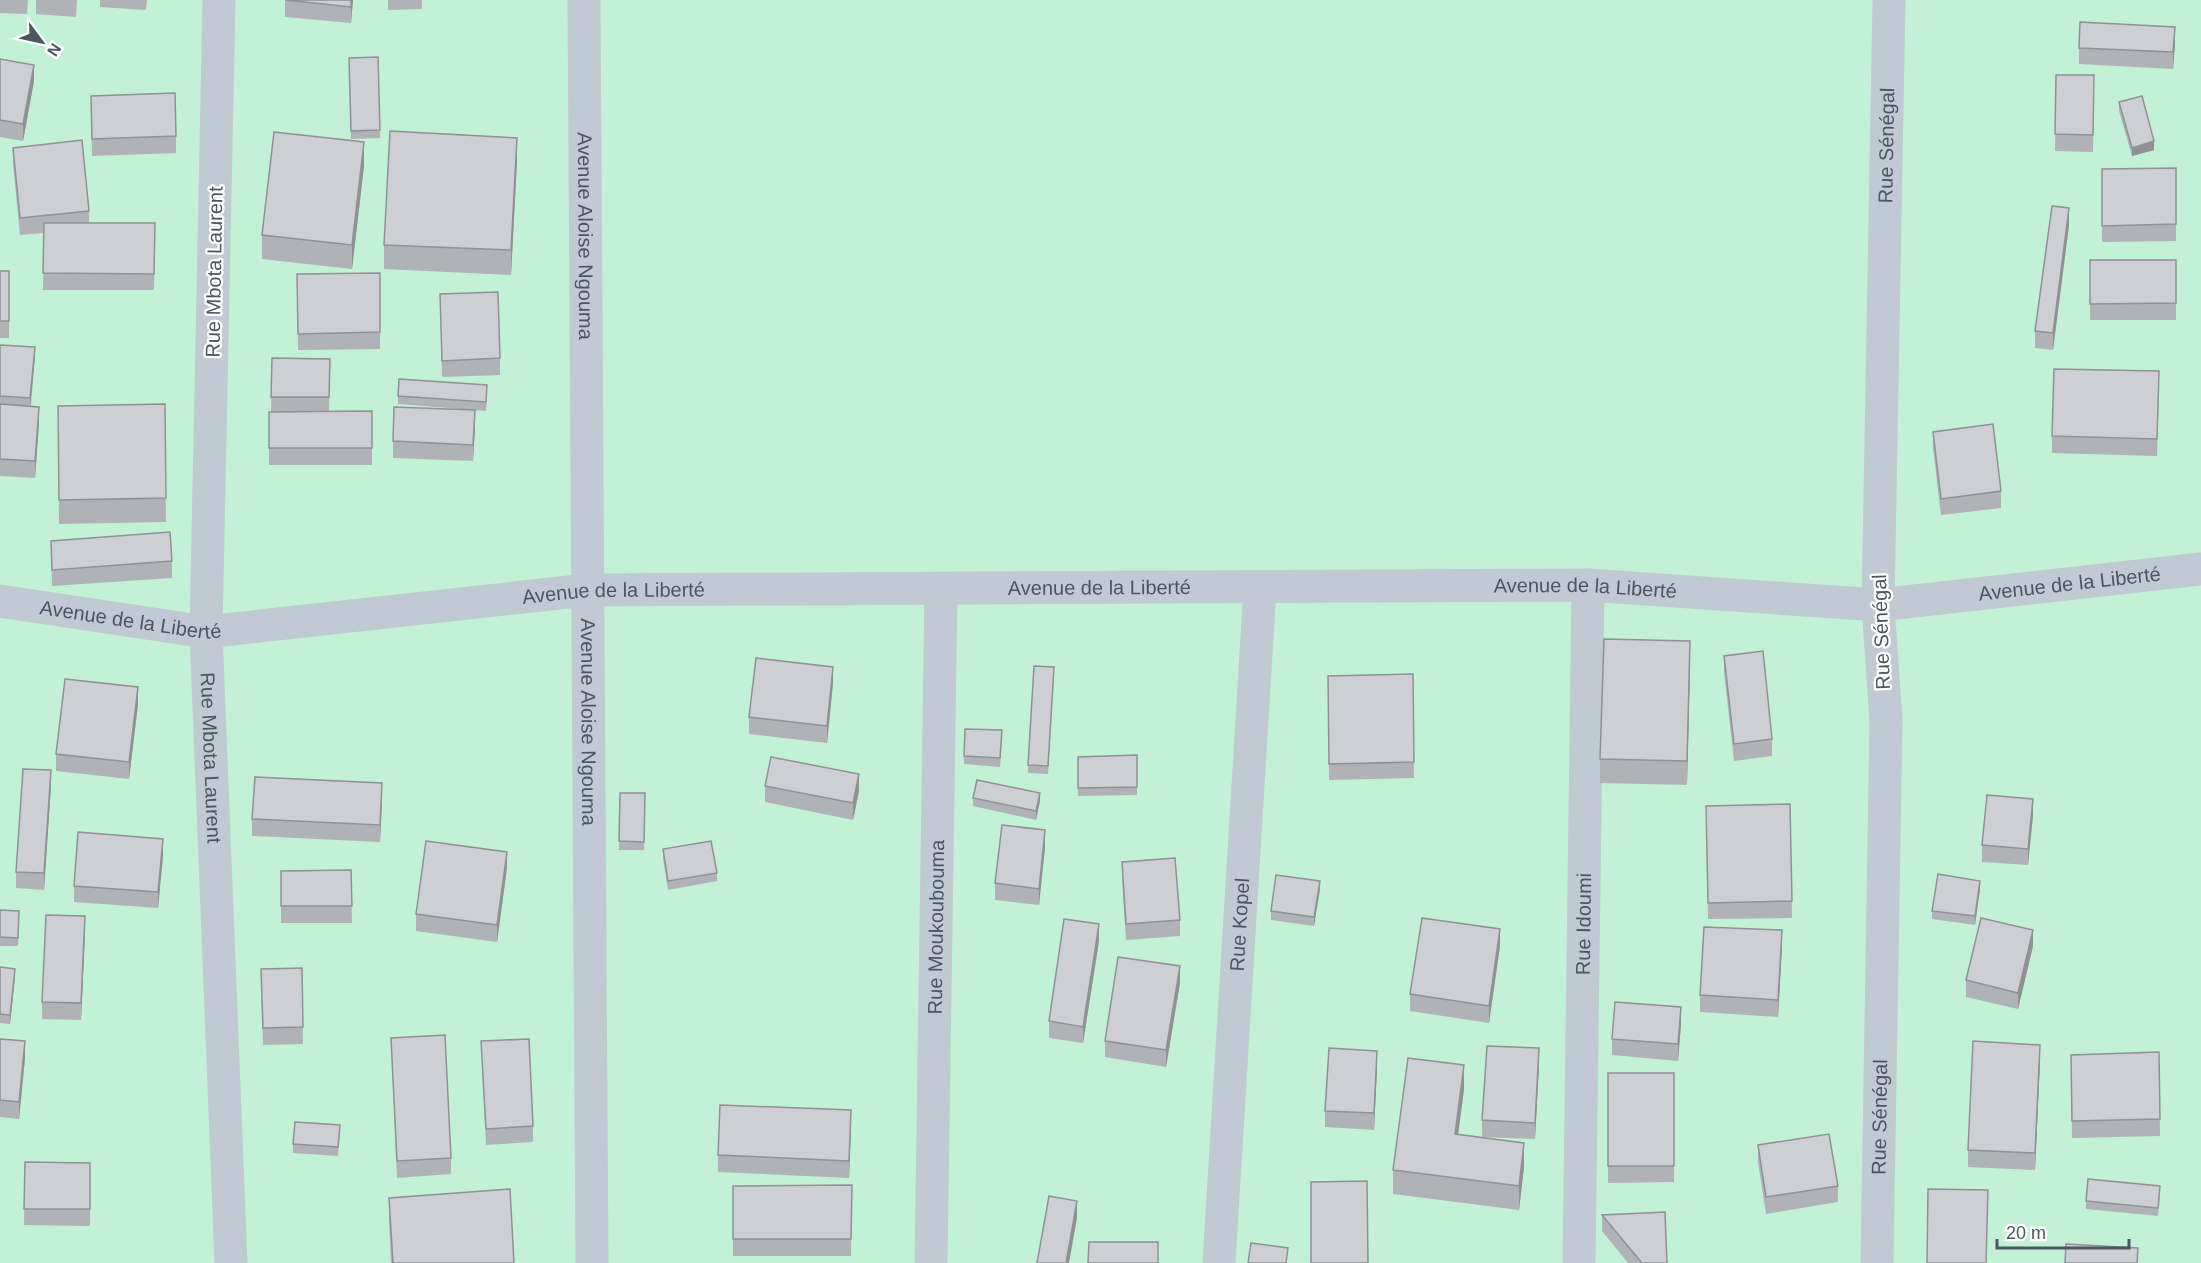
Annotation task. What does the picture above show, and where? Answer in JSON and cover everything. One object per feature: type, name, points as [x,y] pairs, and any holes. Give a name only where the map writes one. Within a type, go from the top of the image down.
[{"type":"street","name":"Rue Mbota Laurent","points":[[219,0],[206,632],[231,1263]]},
{"type":"street","name":"Avenue Aloise Ngouma","points":[[584,0],[592,1263]]},
{"type":"street","name":"Rue Sénégal","points":[[1877,1263],[1886,720],[1878,605],[1889,0]]},
{"type":"street","name":"Avenue de la Liberté","points":[[0,601],[206,632],[587,590],[1588,585],[1878,605],[2201,569]]},
{"type":"street","name":"Rue Idoumi","points":[[1579,1263],[1588,585]]},
{"type":"street","name":"Rue Kopel","points":[[1219,1263],[1260,588]]},
{"type":"street","name":"Rue Moukoubouma","points":[[931,1263],[941,590]]},
{"type":"green space","points":[[0,0],[2201,0],[2201,1263],[0,1263]]},
{"type":"building","points":[[286,0],[351,0],[351,7]]},
{"type":"building","points":[[2080,22],[2175,27],[2173,52],[2079,48]]},
{"type":"building","points":[[378,57],[380,130],[351,131],[349,58]]},
{"type":"building","points":[[0,59],[34,65],[23,124],[0,120]]},
{"type":"building","points":[[2056,75],[2094,75],[2093,135],[2055,134]]},
{"type":"building","points":[[175,93],[176,136],[92,139],[91,96]]},
{"type":"building","points":[[2142,96],[2154,141],[2132,148],[2119,102]]},
{"type":"building","points":[[390,131],[517,138],[511,250],[384,245]]},
{"type":"building","points":[[274,132],[364,142],[352,245],[262,235]]},
{"type":"building","points":[[82,140],[89,211],[20,218],[13,148]]},
{"type":"building","points":[[2176,168],[2176,224],[2102,226],[2102,169]]},
{"type":"building","points":[[2052,206],[2069,208],[2053,333],[2035,331]]},
{"type":"building","points":[[44,223],[155,223],[154,274],[43,273]]},
{"type":"building","points":[[2090,260],[2176,260],[2176,303],[2090,304]]},
{"type":"building","points":[[0,271],[9,271],[9,321],[0,321]]},
{"type":"building","points":[[380,273],[380,332],[298,334],[297,274]]},
{"type":"building","points":[[498,292],[500,358],[442,361],[440,294]]},
{"type":"building","points":[[0,345],[35,347],[30,398],[0,396]]},
{"type":"building","points":[[272,358],[330,359],[329,397],[271,397]]},
{"type":"building","points":[[2054,369],[2159,371],[2157,439],[2052,436]]},
{"type":"building","points":[[399,379],[487,385],[486,402],[398,396]]},
{"type":"building","points":[[0,404],[39,407],[35,461],[0,459]]},
{"type":"building","points":[[165,404],[166,498],[59,500],[58,406]]},
{"type":"building","points":[[394,407],[475,410],[473,445],[393,441]]},
{"type":"building","points":[[372,411],[372,448],[269,448],[269,412]]},
{"type":"building","points":[[1993,424],[2001,491],[1941,499],[1933,432]]},
{"type":"building","points":[[170,532],[172,561],[52,570],[51,541]]},
{"type":"building","points":[[1604,639],[1690,641],[1687,761],[1600,759]]},
{"type":"building","points":[[1763,651],[1772,739],[1734,744],[1724,656]]},
{"type":"building","points":[[756,658],[833,667],[827,726],[749,717]]},
{"type":"building","points":[[1034,666],[1054,667],[1048,766],[1028,765]]},
{"type":"building","points":[[1413,674],[1414,762],[1329,764],[1328,676]]},
{"type":"building","points":[[65,679],[138,687],[129,762],[56,754]]},
{"type":"building","points":[[965,729],[1002,730],[1000,758],[964,756]]},
{"type":"building","points":[[1137,755],[1137,787],[1078,788],[1078,757]]},
{"type":"building","points":[[771,757],[859,774],[853,803],[765,786]]},
{"type":"building","points":[[23,769],[51,770],[44,873],[16,872]]},
{"type":"building","points":[[255,777],[382,783],[380,825],[252,819]]},
{"type":"building","points":[[977,780],[1040,793],[1036,811],[973,798]]},
{"type":"building","points":[[620,793],[645,793],[644,842],[619,841]]},
{"type":"building","points":[[1987,795],[2033,799],[2028,849],[1982,845]]},
{"type":"building","points":[[1790,804],[1792,901],[1708,903],[1706,806]]},
{"type":"building","points":[[1002,825],[1045,830],[1039,889],[995,883]]},
{"type":"building","points":[[78,832],[163,839],[158,892],[74,886]]},
{"type":"building","points":[[426,841],[507,852],[497,925],[416,914]]},
{"type":"building","points":[[711,841],[717,873],[668,881],[663,849]]},
{"type":"building","points":[[1175,858],[1180,920],[1126,924],[1122,862]]},
{"type":"building","points":[[351,870],[352,906],[281,906],[281,871]]},
{"type":"building","points":[[1938,874],[1980,881],[1975,916],[1932,911]]},
{"type":"building","points":[[1276,875],[1320,881],[1314,917],[1271,911]]},
{"type":"building","points":[[0,910],[19,911],[18,938],[0,937]]},
{"type":"building","points":[[46,915],[85,916],[81,1003],[42,1002]]},
{"type":"building","points":[[1422,918],[1500,929],[1489,1006],[1410,994]]},
{"type":"building","points":[[1981,918],[2033,930],[2018,993],[1966,980]]},
{"type":"building","points":[[1064,919],[1099,924],[1083,1027],[1049,1021]]},
{"type":"building","points":[[1704,927],[1782,930],[1778,1000],[1700,995]]},
{"type":"building","points":[[1118,957],[1180,966],[1166,1050],[1105,1041]]},
{"type":"building","points":[[0,967],[15,969],[10,1015],[0,1014]]},
{"type":"building","points":[[302,968],[303,1027],[263,1028],[261,969]]},
{"type":"building","points":[[1615,1002],[1681,1007],[1678,1044],[1612,1039]]},
{"type":"building","points":[[445,1035],[451,1158],[397,1161],[391,1038]]},
{"type":"building","points":[[0,1039],[25,1041],[19,1102],[0,1100]]},
{"type":"building","points":[[529,1039],[533,1126],[486,1129],[481,1041]]},
{"type":"building","points":[[1973,1041],[2040,1045],[2035,1153],[1968,1150]]},
{"type":"building","points":[[1487,1046],[1539,1048],[1535,1123],[1482,1120]]},
{"type":"building","points":[[1329,1048],[1377,1051],[1374,1113],[1325,1111]]},
{"type":"building","points":[[2159,1052],[2160,1119],[2072,1121],[2071,1055]]},
{"type":"building","points":[[1408,1058],[1464,1065],[1455,1134],[1524,1143],[1519,1186],[1393,1170]]},
{"type":"building","points":[[1608,1073],[1674,1073],[1674,1166],[1608,1166]]},
{"type":"building","points":[[720,1105],[851,1110],[849,1161],[718,1155]]},
{"type":"building","points":[[295,1122],[340,1125],[338,1147],[293,1144]]},
{"type":"building","points":[[1829,1134],[1838,1186],[1766,1197],[1758,1145]]},
{"type":"building","points":[[25,1162],[90,1163],[90,1209],[24,1209]]},
{"type":"building","points":[[2088,1179],[2160,1186],[2158,1208],[2086,1201]]},
{"type":"building","points":[[1367,1181],[1368,1263],[1311,1263],[1311,1182]]},
{"type":"building","points":[[852,1185],[851,1239],[733,1239],[733,1186]]},
{"type":"building","points":[[510,1189],[514,1263],[393,1263],[389,1198]]},
{"type":"building","points":[[1928,1189],[1988,1190],[1986,1263],[1927,1263]]},
{"type":"building","points":[[1049,1196],[1077,1201],[1066,1263],[1037,1263]]},
{"type":"building","points":[[1665,1212],[1667,1263],[1642,1263],[1602,1215]]},
{"type":"building","points":[[1089,1242],[1158,1242],[1158,1263],[1088,1263]]},
{"type":"building","points":[[1251,1243],[1288,1248],[1286,1263],[1248,1263]]},
{"type":"building","points":[[2066,1244],[2138,1248],[2137,1263],[2065,1263]]}]
